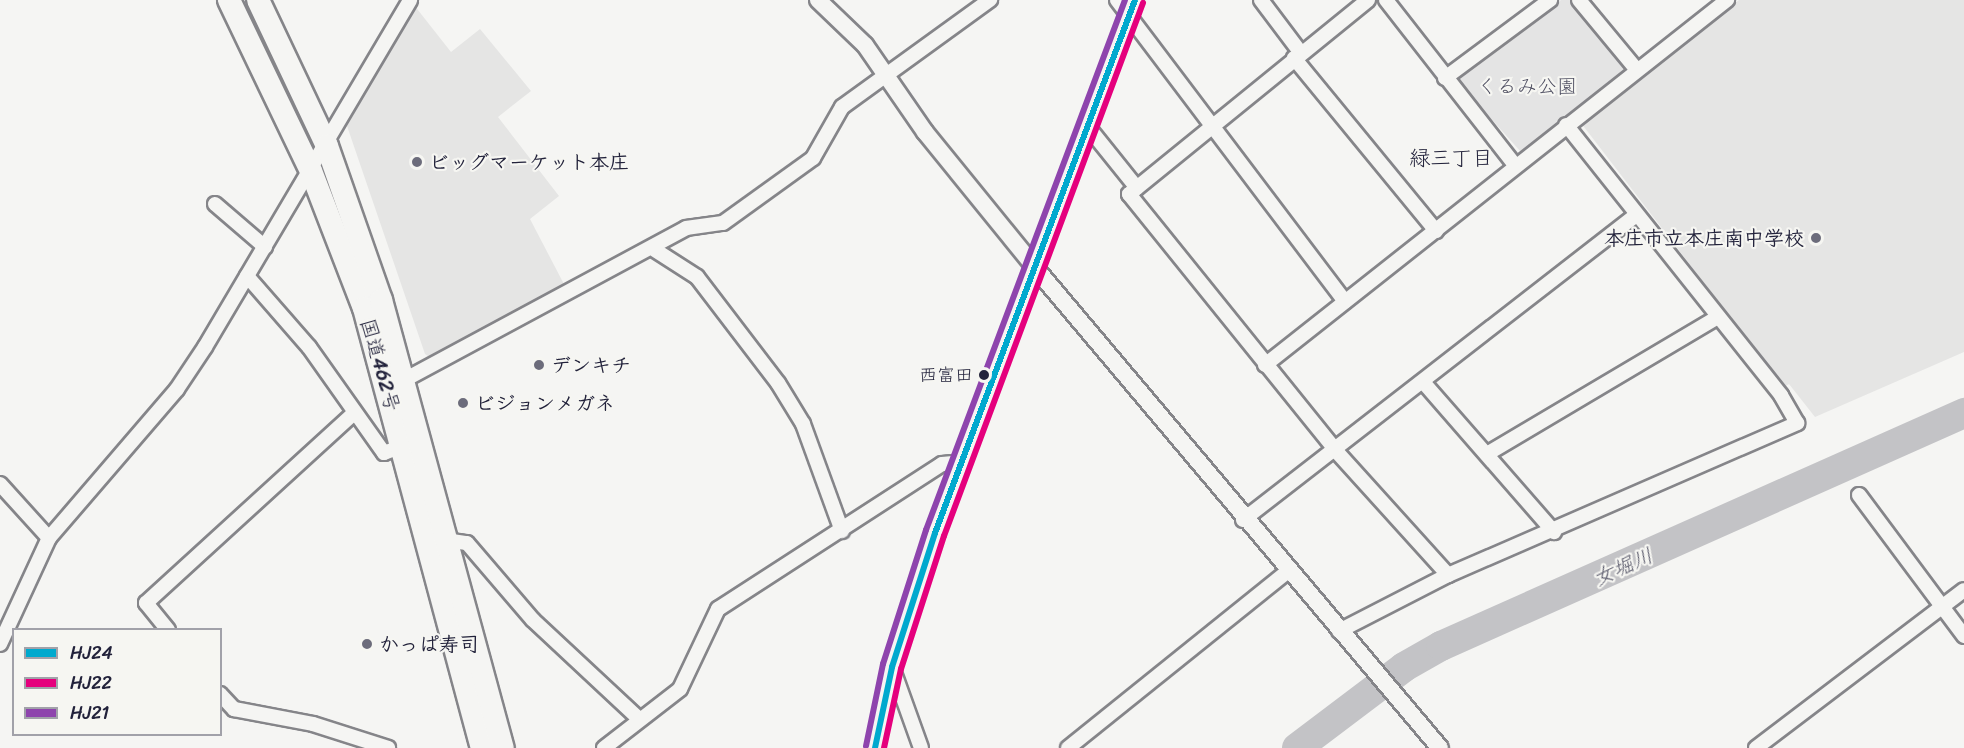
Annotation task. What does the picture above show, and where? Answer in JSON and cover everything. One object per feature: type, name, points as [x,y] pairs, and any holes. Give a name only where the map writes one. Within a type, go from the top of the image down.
[{"type":"highway","name":"国道462号","points":[[229,0],[311,171],[364,308],[482,748]]},
{"type":"highway","name":"国道462号","points":[[258,0],[327,146],[406,380],[445,540],[503,748]]},
{"type":"street","points":[[0,644],[49,538],[177,389],[327,146],[411,0]]},
{"type":"street","points":[[406,380],[654,250],[686,228],[723,223],[767,195],[813,158],[842,107],[990,0]]},
{"type":"street","points":[[1117,0],[1128,18],[1345,302]]},
{"type":"street","points":[[875,748],[892,667],[964,462],[1037,270],[1135,0]]},
{"type":"street","points":[[1261,0],[1298,55],[1436,231]]},
{"type":"street","points":[[1368,0],[1210,125],[1129,194],[1337,452],[1448,575]]},
{"type":"street","points":[[1386,0],[1515,165]]},
{"type":"street","points":[[1446,78],[1550,0]]},
{"type":"street","points":[[1579,0],[1636,69]]},
{"type":"street","points":[[1265,365],[1436,231],[1636,69],[1727,0]]},
{"type":"street","points":[[821,1],[885,74],[1037,270],[1287,572],[1440,748]]},
{"type":"street","points":[[1339,631],[1448,575],[1554,532],[1797,423],[1718,317],[1566,125]]},
{"type":"street","points":[[1088,128],[1137,188]]},
{"type":"street","points":[[215,204],[265,247]]},
{"type":"street","points":[[1244,520],[1337,452],[1636,215]]},
{"type":"street","points":[[654,250],[697,277],[778,383],[803,424],[842,531]]},
{"type":"street","points":[[247,276],[309,347],[384,453],[402,446]]},
{"type":"street","points":[[1487,454],[1718,317]]},
{"type":"street","points":[[1424,383],[1554,532]]},
{"type":"street","points":[[166,628],[147,603],[354,412]]},
{"type":"street","points":[[604,748],[680,689],[718,609],[842,531],[942,464],[964,462]]},
{"type":"street","points":[[0,484],[49,538]]},
{"type":"street","points":[[1859,495],[1944,605],[1964,636]]},
{"type":"street","points":[[445,540],[467,543],[542,630],[639,719]]},
{"type":"street","points":[[1068,748],[1287,572]]},
{"type":"street","points":[[1756,748],[1964,590]]},
{"type":"street","points":[[892,667],[921,748]]},
{"type":"street","points":[[222,696],[234,709],[313,724],[388,748]]},
{"type":"shaded area","name":"本庄市立本庄南中学校","points":[[1739,0],[1964,0],[1964,352],[1815,417],[1789,384],[1784,387],[1581,123]]},
{"type":"shaded area","points":[[414,5],[451,52],[480,29],[531,91],[498,117],[559,196],[530,219],[566,288],[434,360],[425,354],[347,126]]},
{"type":"green space","name":"くるみ公園","points":[[1561,0],[1572,0],[1625,63],[1624,70],[1521,152],[1459,83],[1461,75]]},
{"type":"waterway","name":"女堀川","points":[[1297,748],[1404,667],[1441,646],[1964,413]]},
{"type":"transit line","name":"HJ21","points":[[866,746],[883,664],[926,530],[1125,0]]},
{"type":"transit line","name":"HJ24","points":[[875,748],[892,667],[935,533],[1135,0]]},
{"type":"transit line","name":"HJ22","points":[[884,748],[901,669],[944,536],[1143,3]]},
{"type":"place","name":"ビッグマーケット本庄","points":[[417,162]]},
{"type":"place","name":"本庄市立本庄南中学校","points":[[1816,238]]},
{"type":"place","name":"デンキチ","points":[[539,365]]},
{"type":"place","name":"西富田","points":[[984,375]]},
{"type":"place","name":"ビジョンメガネ","points":[[463,403]]},
{"type":"place","name":"かっぱ寿司","points":[[367,644]]},
{"type":"district","name":"緑三丁目","points":[[1451,158]]}]
